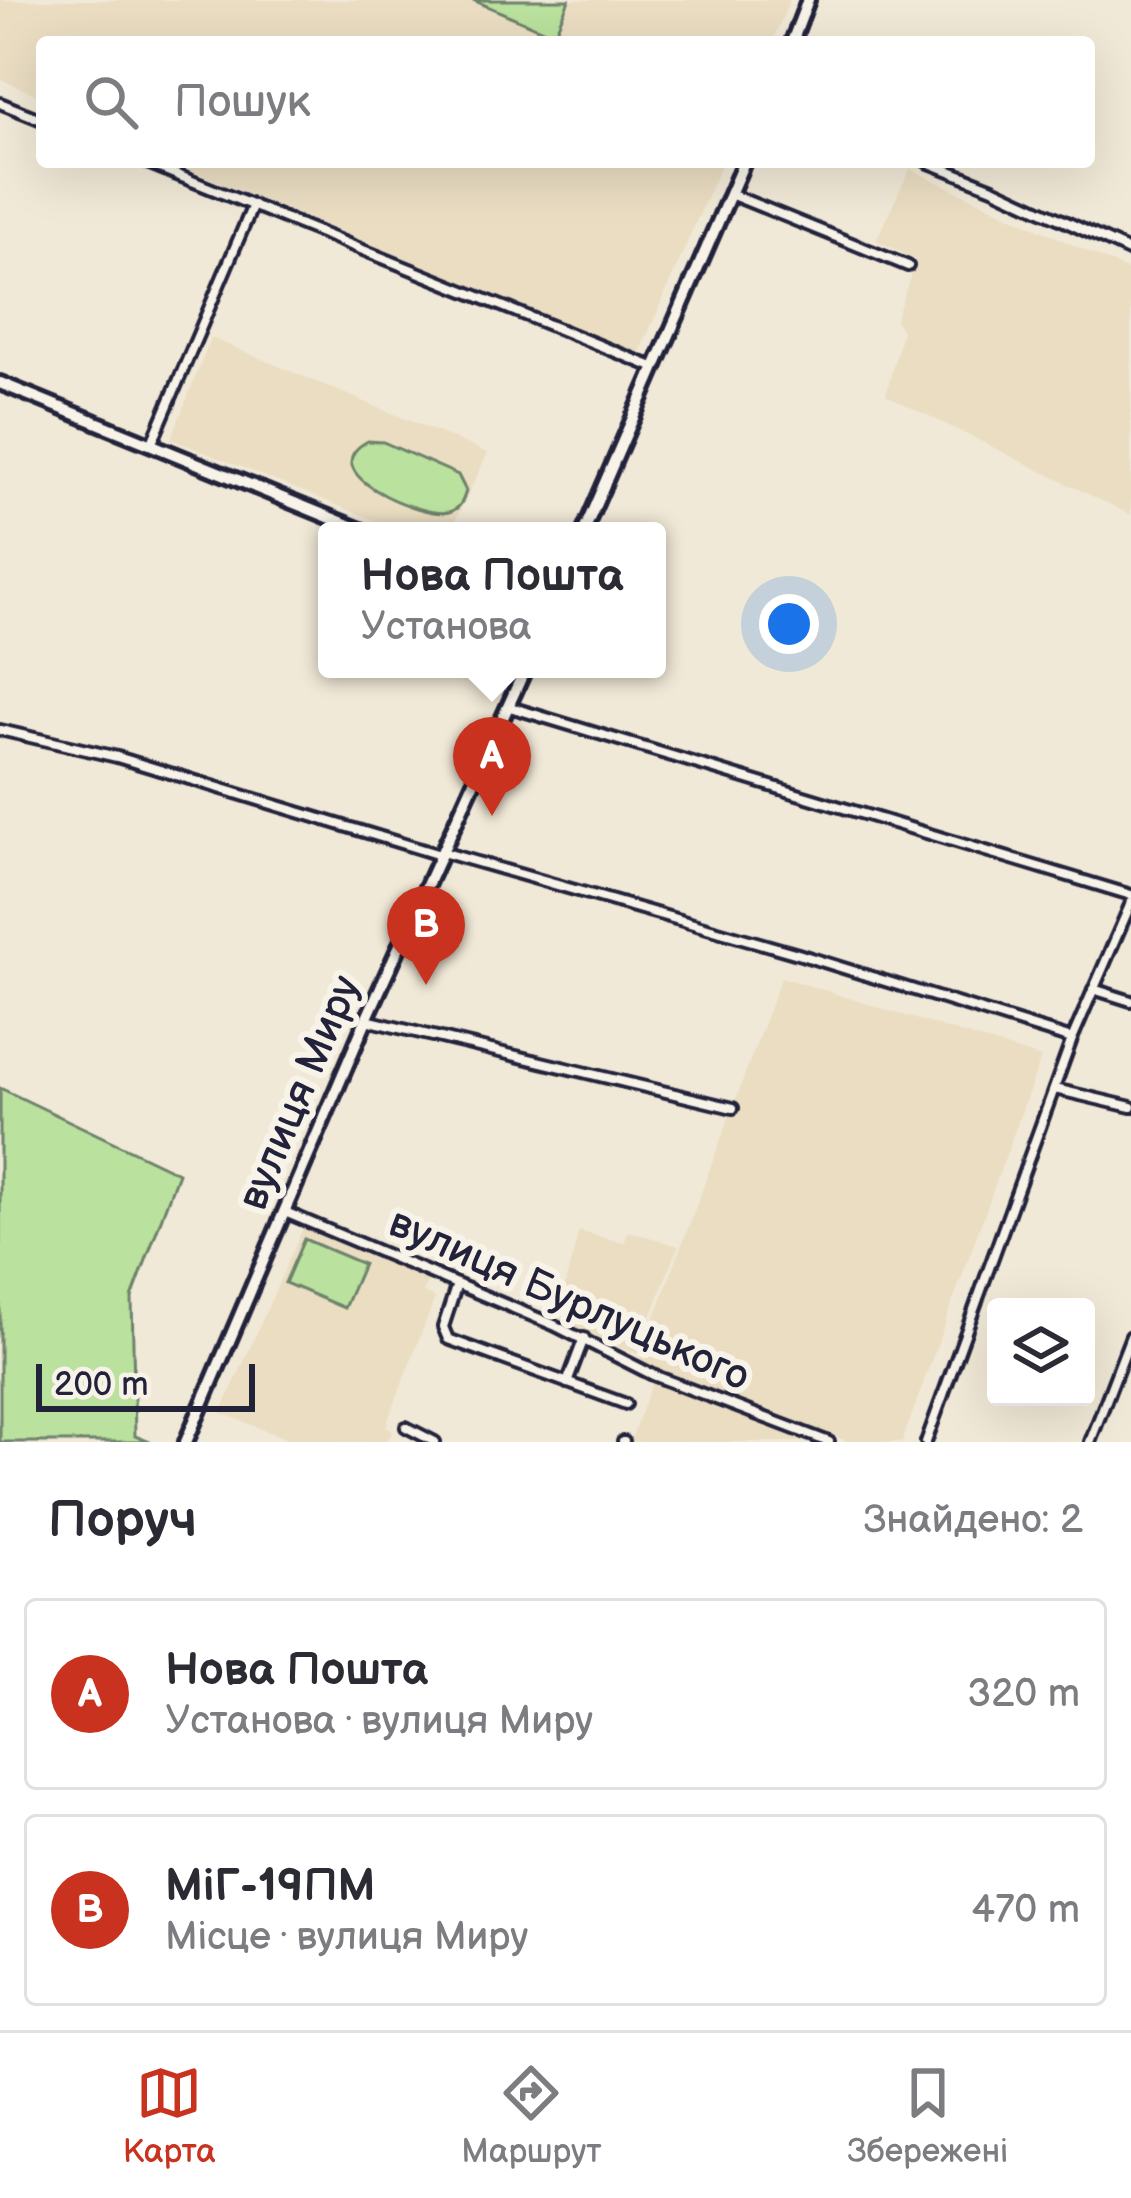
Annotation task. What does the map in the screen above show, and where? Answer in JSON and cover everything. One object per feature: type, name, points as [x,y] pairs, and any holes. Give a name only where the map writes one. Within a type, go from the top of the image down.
[{"type":"main road","points":[[794,36],[808,0]]},
{"type":"main road","points":[[588,522],[741,168]]},
{"type":"main road","points":[[0,383],[341,522]]},
{"type":"main road","name":"вулиця Миру","points":[[186,1442],[366,1020],[521,678]]},
{"type":"street","points":[[0,103],[36,118]]},
{"type":"street","points":[[160,168],[653,367]]},
{"type":"street","points":[[941,168],[1131,252]]},
{"type":"street","points":[[730,194],[908,266]]},
{"type":"street","points":[[152,445],[254,205]]},
{"type":"street","points":[[510,707],[1131,899],[1072,1039],[926,1442]]},
{"type":"street","points":[[0,730],[117,757],[798,954],[1072,1039]]},
{"type":"street","points":[[1094,989],[1131,1001]]},
{"type":"street","points":[[366,1020],[733,1108]]},
{"type":"street","points":[[1055,1089],[1131,1107]]},
{"type":"street","name":"вулиця Бурлуцького","points":[[285,1213],[584,1338],[653,1375],[829,1442]]},
{"type":"street","points":[[457,1284],[443,1327],[448,1340],[626,1404]]},
{"type":"street","points":[[1090,1442],[1131,1336]]},
{"type":"street","points":[[567,1383],[584,1338]]},
{"type":"street","points":[[406,1427],[435,1442]]},
{"type":"shaded area","points":[[0,0],[790,0],[775,36],[36,36],[36,94],[0,79]]},
{"type":"shaded area","points":[[185,168],[719,168],[639,354]]},
{"type":"shaded area","points":[[910,169],[1131,272],[1131,515],[886,395],[902,331],[895,320],[916,260],[876,240]]},
{"type":"shaded area","points":[[211,338],[488,453],[454,522],[379,522],[171,439]]},
{"type":"shaded area","points":[[781,977],[1041,1058],[902,1442],[850,1442],[638,1363]]},
{"type":"shaded area","points":[[303,1228],[429,1278],[423,1293],[435,1298],[386,1426],[393,1430],[387,1442],[295,1442],[221,1413]]},
{"type":"shaded area","points":[[579,1231],[624,1243],[629,1231],[678,1246],[637,1354],[555,1322]]},
{"type":"shaded area","points":[[652,1383],[697,1399],[813,1442],[630,1442]]},
{"type":"green space","points":[[473,0],[569,0],[554,35]]},
{"type":"green space","points":[[368,441],[383,442],[458,475],[466,491],[461,504],[449,512],[436,512],[377,491],[352,466],[354,453]]},
{"type":"green space","points":[[0,1088],[178,1173],[132,1298],[135,1436],[150,1442],[0,1442]]},
{"type":"green space","points":[[304,1239],[363,1264],[344,1308],[285,1283]]},
{"type":"place","name":"Нова Пошта","points":[[492,816]]},
{"type":"place","name":"МіГ-19ПМ","points":[[426,985]]}]
